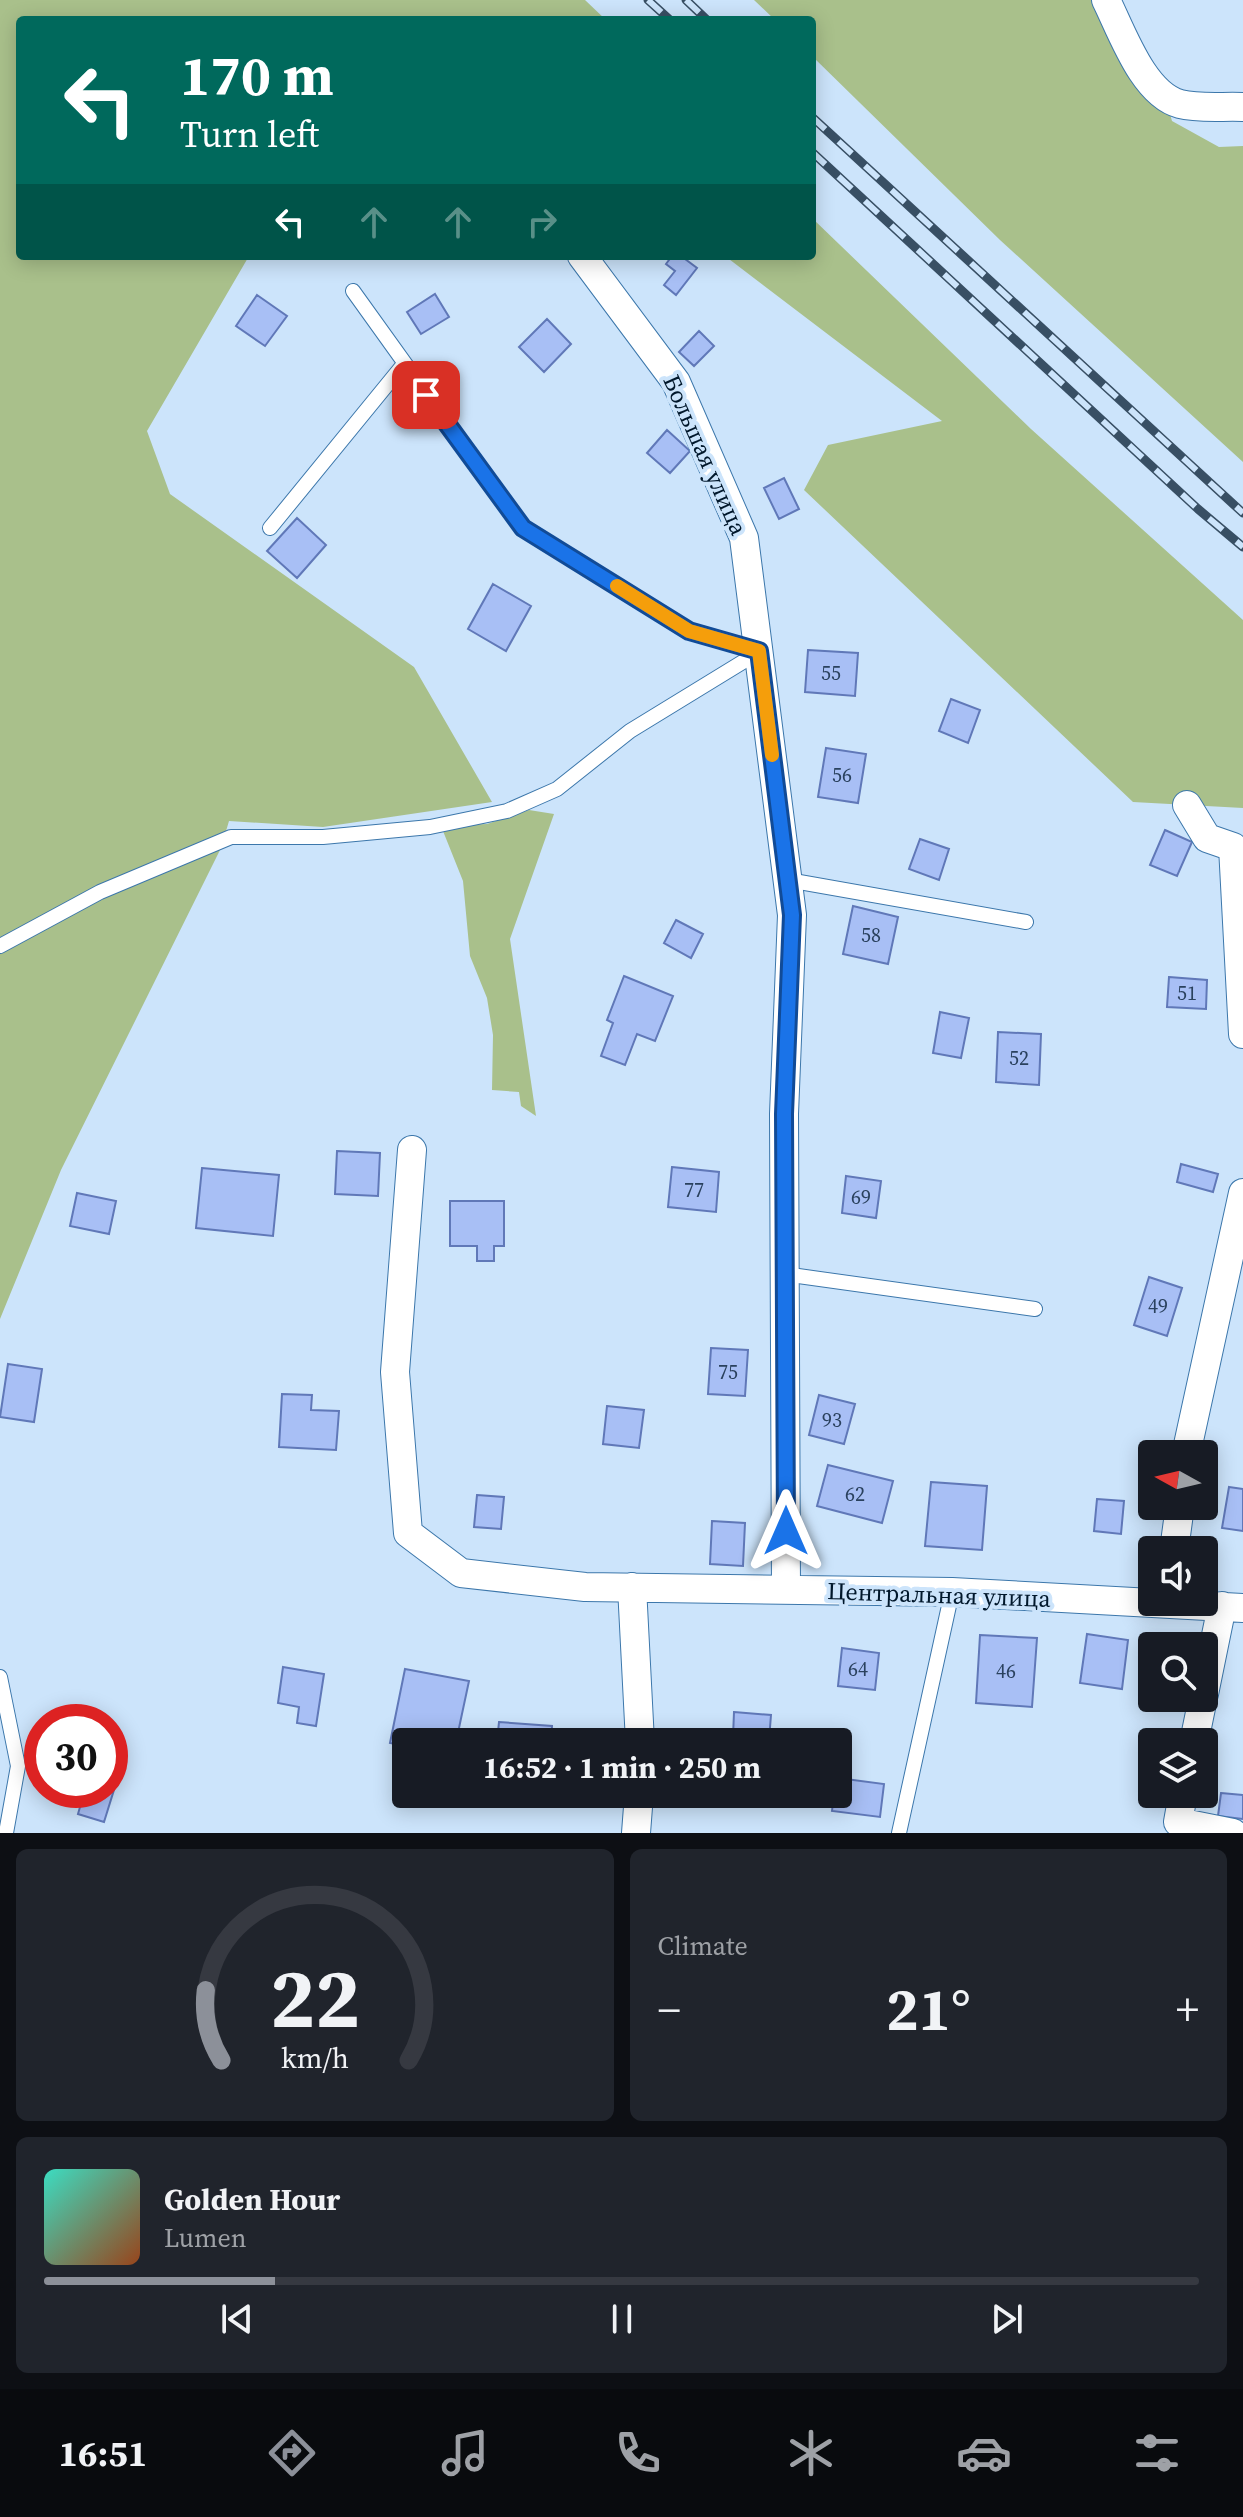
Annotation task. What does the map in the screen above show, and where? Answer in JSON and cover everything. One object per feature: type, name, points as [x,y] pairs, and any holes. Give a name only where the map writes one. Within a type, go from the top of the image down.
[{"type":"street","points":[[1106,0],[1150,84],[1167,99],[1182,105],[1243,107]]},
{"type":"street","name":"Большая улица","points":[[585,260],[676,382],[744,538],[792,915],[784,1114],[786,1589]]},
{"type":"street","points":[[1187,805],[1207,838],[1233,847],[1243,1034]]},
{"type":"street","name":"Центральная улица","points":[[412,1150],[395,1372],[408,1533],[461,1573],[585,1587],[952,1592],[1138,1602]]},
{"type":"street","points":[[1189,1440],[1243,1193]]},
{"type":"street","points":[[632,1587],[639,1728]]},
{"type":"street","points":[[1218,1653],[1233,1607]]},
{"type":"street","points":[[636,1833],[638,1808]]},
{"type":"street","points":[[1180,1808],[1178,1822],[1233,1833]]},
{"type":"lane","points":[[353,291],[523,528],[689,631],[759,651]]},
{"type":"lane","points":[[270,528],[404,364]]},
{"type":"lane","points":[[0,946],[100,892],[231,837],[323,837],[430,827],[507,811],[557,789],[630,731],[759,651]]},
{"type":"lane","points":[[788,880],[1026,922]]},
{"type":"lane","points":[[784,1274],[1035,1309]]},
{"type":"lane","points":[[899,1833],[952,1592]]},
{"type":"lane","points":[[0,1677],[18,1766],[6,1833]]},
{"type":"green space","points":[[0,0],[585,0],[602,16],[16,16],[16,260],[247,260],[147,431],[170,494],[414,667],[492,802],[323,827],[229,821],[221,848],[61,1170],[0,1319]]},
{"type":"green space","points":[[754,0],[1091,0],[1116,46],[1170,114],[1172,121],[1219,147],[1243,146],[1243,462],[1000,240],[816,60],[816,16],[771,16]]},
{"type":"green space","points":[[816,222],[1031,429],[1243,620],[1243,808],[1133,802],[804,490],[828,445],[942,421],[730,260],[816,260]]},
{"type":"green space","points":[[529,810],[554,814],[510,939],[536,1116],[521,1106],[519,1092],[492,1090],[493,1035],[487,998],[470,956],[463,881],[441,826],[487,824]]},
{"type":"building","points":[[669,260],[686,260],[697,268],[676,295],[664,285],[675,271],[666,264]]},
{"type":"building","points":[[435,294],[449,317],[421,334],[407,312]]},
{"type":"building","points":[[257,295],[287,316],[265,346],[236,326]]},
{"type":"building","points":[[547,319],[571,344],[544,372],[519,347]]},
{"type":"building","points":[[699,331],[714,346],[694,366],[679,352]]},
{"type":"building","points":[[667,430],[690,451],[670,473],[647,453]]},
{"type":"building","points":[[784,478],[799,509],[779,519],[764,488]]},
{"type":"building","points":[[297,518],[326,545],[297,578],[267,551]]},
{"type":"building","points":[[493,584],[531,606],[506,651],[468,629]]},
{"type":"building","points":[[808,650],[858,653],[855,696],[805,692]]},
{"type":"building","points":[[951,699],[980,710],[968,743],[939,731]]},
{"type":"building","points":[[826,748],[866,754],[858,803],[818,797]]},
{"type":"building","points":[[1165,830],[1192,842],[1177,876],[1150,865]]},
{"type":"building","points":[[920,839],[949,849],[939,880],[909,869]]},
{"type":"building","points":[[853,906],[898,917],[888,964],[843,954]]},
{"type":"building","points":[[676,920],[703,934],[691,958],[664,943]]},
{"type":"building","points":[[624,976],[673,996],[655,1041],[637,1034],[625,1065],[601,1056],[613,1023],[607,1020]]},
{"type":"building","points":[[1169,977],[1207,980],[1206,1009],[1167,1007]]},
{"type":"building","points":[[940,1012],[969,1018],[961,1058],[933,1053]]},
{"type":"building","points":[[998,1032],[1041,1034],[1039,1085],[996,1082]]},
{"type":"building","points":[[337,1151],[380,1153],[378,1196],[335,1194]]},
{"type":"building","points":[[1181,1164],[1218,1174],[1213,1192],[1177,1182]]},
{"type":"building","points":[[672,1167],[719,1172],[716,1212],[668,1207]]},
{"type":"building","points":[[202,1168],[279,1175],[273,1236],[196,1228]]},
{"type":"building","points":[[846,1176],[881,1181],[876,1218],[842,1213]]},
{"type":"building","points":[[77,1193],[116,1201],[109,1234],[70,1226]]},
{"type":"building","points":[[450,1201],[504,1201],[504,1246],[494,1246],[494,1261],[477,1261],[477,1246],[450,1246]]},
{"type":"building","points":[[1149,1277],[1182,1288],[1167,1336],[1134,1325]]},
{"type":"building","points":[[711,1348],[748,1350],[745,1396],[708,1394]]},
{"type":"building","points":[[8,1364],[42,1369],[34,1422],[0,1417]]},
{"type":"building","points":[[282,1394],[312,1395],[311,1410],[339,1411],[336,1450],[279,1447]]},
{"type":"building","points":[[819,1395],[855,1404],[844,1444],[809,1435]]},
{"type":"building","points":[[607,1406],[644,1410],[639,1448],[603,1444]]},
{"type":"building","points":[[828,1465],[893,1481],[882,1523],[817,1506]]},
{"type":"building","points":[[931,1482],[987,1486],[982,1550],[925,1546]]},
{"type":"building","points":[[1229,1487],[1243,1489],[1243,1531],[1222,1528]]},
{"type":"building","points":[[477,1495],[504,1497],[501,1529],[474,1527]]},
{"type":"building","points":[[1097,1499],[1124,1501],[1121,1534],[1094,1531]]},
{"type":"building","points":[[712,1521],[745,1523],[743,1566],[710,1564]]},
{"type":"building","points":[[1087,1634],[1128,1640],[1122,1689],[1080,1683]]},
{"type":"building","points":[[980,1635],[1037,1638],[1032,1707],[976,1703]]},
{"type":"building","points":[[842,1648],[879,1653],[875,1690],[838,1686]]},
{"type":"building","points":[[283,1667],[324,1674],[316,1726],[297,1723],[299,1707],[278,1703]]},
{"type":"building","points":[[405,1669],[469,1681],[459,1728],[393,1728]]},
{"type":"building","points":[[734,1712],[771,1715],[770,1728],[733,1728]]},
{"type":"building","points":[[499,1722],[552,1726],[552,1728],[498,1728]]},
{"type":"building","points":[[852,1780],[884,1784],[880,1817],[832,1811],[832,1808],[852,1808]]},
{"type":"building","points":[[1221,1793],[1243,1795],[1243,1819],[1218,1816]]},
{"type":"building","points":[[80,1808],[108,1808],[104,1822],[78,1814]]},
{"type":"railway","points":[[648,0],[666,16]]},
{"type":"railway","points":[[686,0],[703,16]]},
{"type":"railway","points":[[816,121],[1243,513]]},
{"type":"railway","points":[[816,156],[1243,547]]},
{"type":"slow traffic","points":[[617,586],[689,631],[759,651],[772,755]]},
{"type":"route","points":[[426,395],[523,528],[689,631],[759,651],[792,915],[784,1114],[786,1531]]}]
